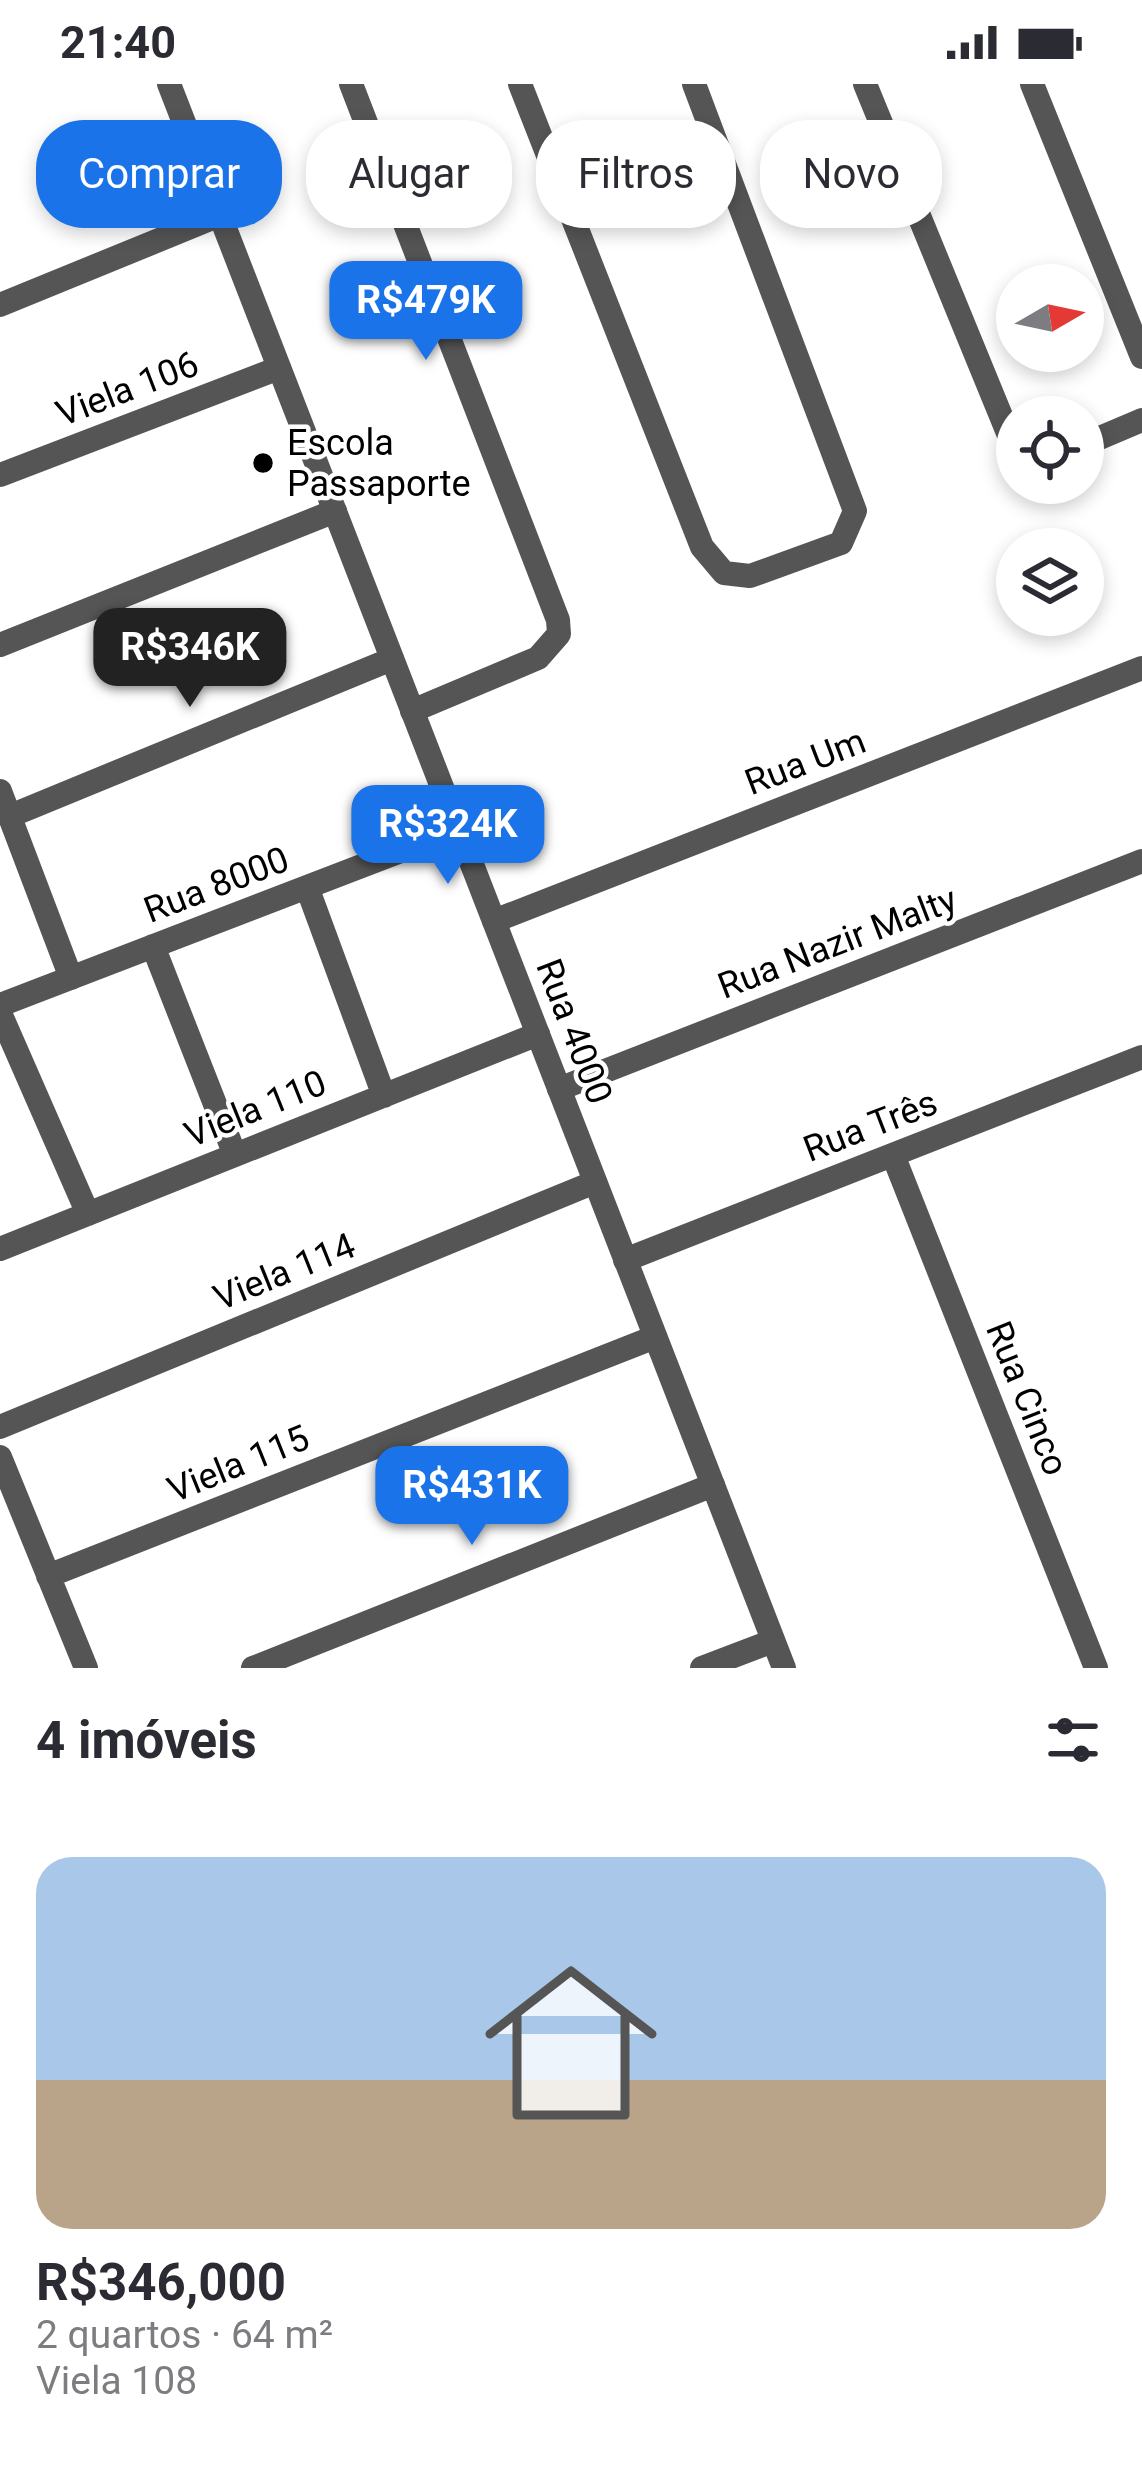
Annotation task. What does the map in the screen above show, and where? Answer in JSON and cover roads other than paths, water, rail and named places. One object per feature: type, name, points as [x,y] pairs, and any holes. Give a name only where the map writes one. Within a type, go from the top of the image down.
[{"type":"street","name":"Rua 4000","points":[[169,84],[183,120]]},
{"type":"street","points":[[351,84],[558,620],[559,634],[538,658],[412,711]]},
{"type":"street","points":[[520,84],[702,547],[724,573],[750,576],[841,543],[855,521],[853,498],[694,84]]},
{"type":"street","points":[[865,84],[996,404]]},
{"type":"street","points":[[1032,84],[1142,357]]},
{"type":"street","points":[[0,305],[188,228]]},
{"type":"street","name":"Rua 4000","points":[[225,228],[784,1668]]},
{"type":"street","name":"Viela 106","points":[[0,475],[279,368]]},
{"type":"street","points":[[1104,436],[1142,420]]},
{"type":"street","points":[[0,645],[335,511]]},
{"type":"street","points":[[10,816],[392,659]]},
{"type":"street","name":"Rua Um","points":[[494,921],[1142,668]]},
{"type":"street","points":[[0,790],[71,978]]},
{"type":"street","name":"Rua 8000","points":[[0,1009],[458,829]]},
{"type":"street","name":"Rua Nazir Malty","points":[[559,1089],[1142,861]]},
{"type":"street","points":[[307,887],[384,1096]]},
{"type":"street","points":[[153,946],[235,1155]]},
{"type":"street","points":[[0,1009],[88,1214]]},
{"type":"street","name":"Viela 110","points":[[0,1249],[538,1034]]},
{"type":"street","name":"Rua Três","points":[[625,1260],[1142,1058]]},
{"type":"street","name":"Rua Cinco","points":[[893,1155],[1096,1668]]},
{"type":"street","name":"Viela 114","points":[[0,1426],[595,1181]]},
{"type":"street","name":"Viela 115","points":[[48,1576],[655,1337]]},
{"type":"street","points":[[0,1457],[86,1668]]},
{"type":"street","points":[[254,1668],[712,1485]]},
{"type":"street","points":[[702,1668],[773,1642]]},
{"type":"place","name":"Escola Passaporte","points":[[263,463]]}]
